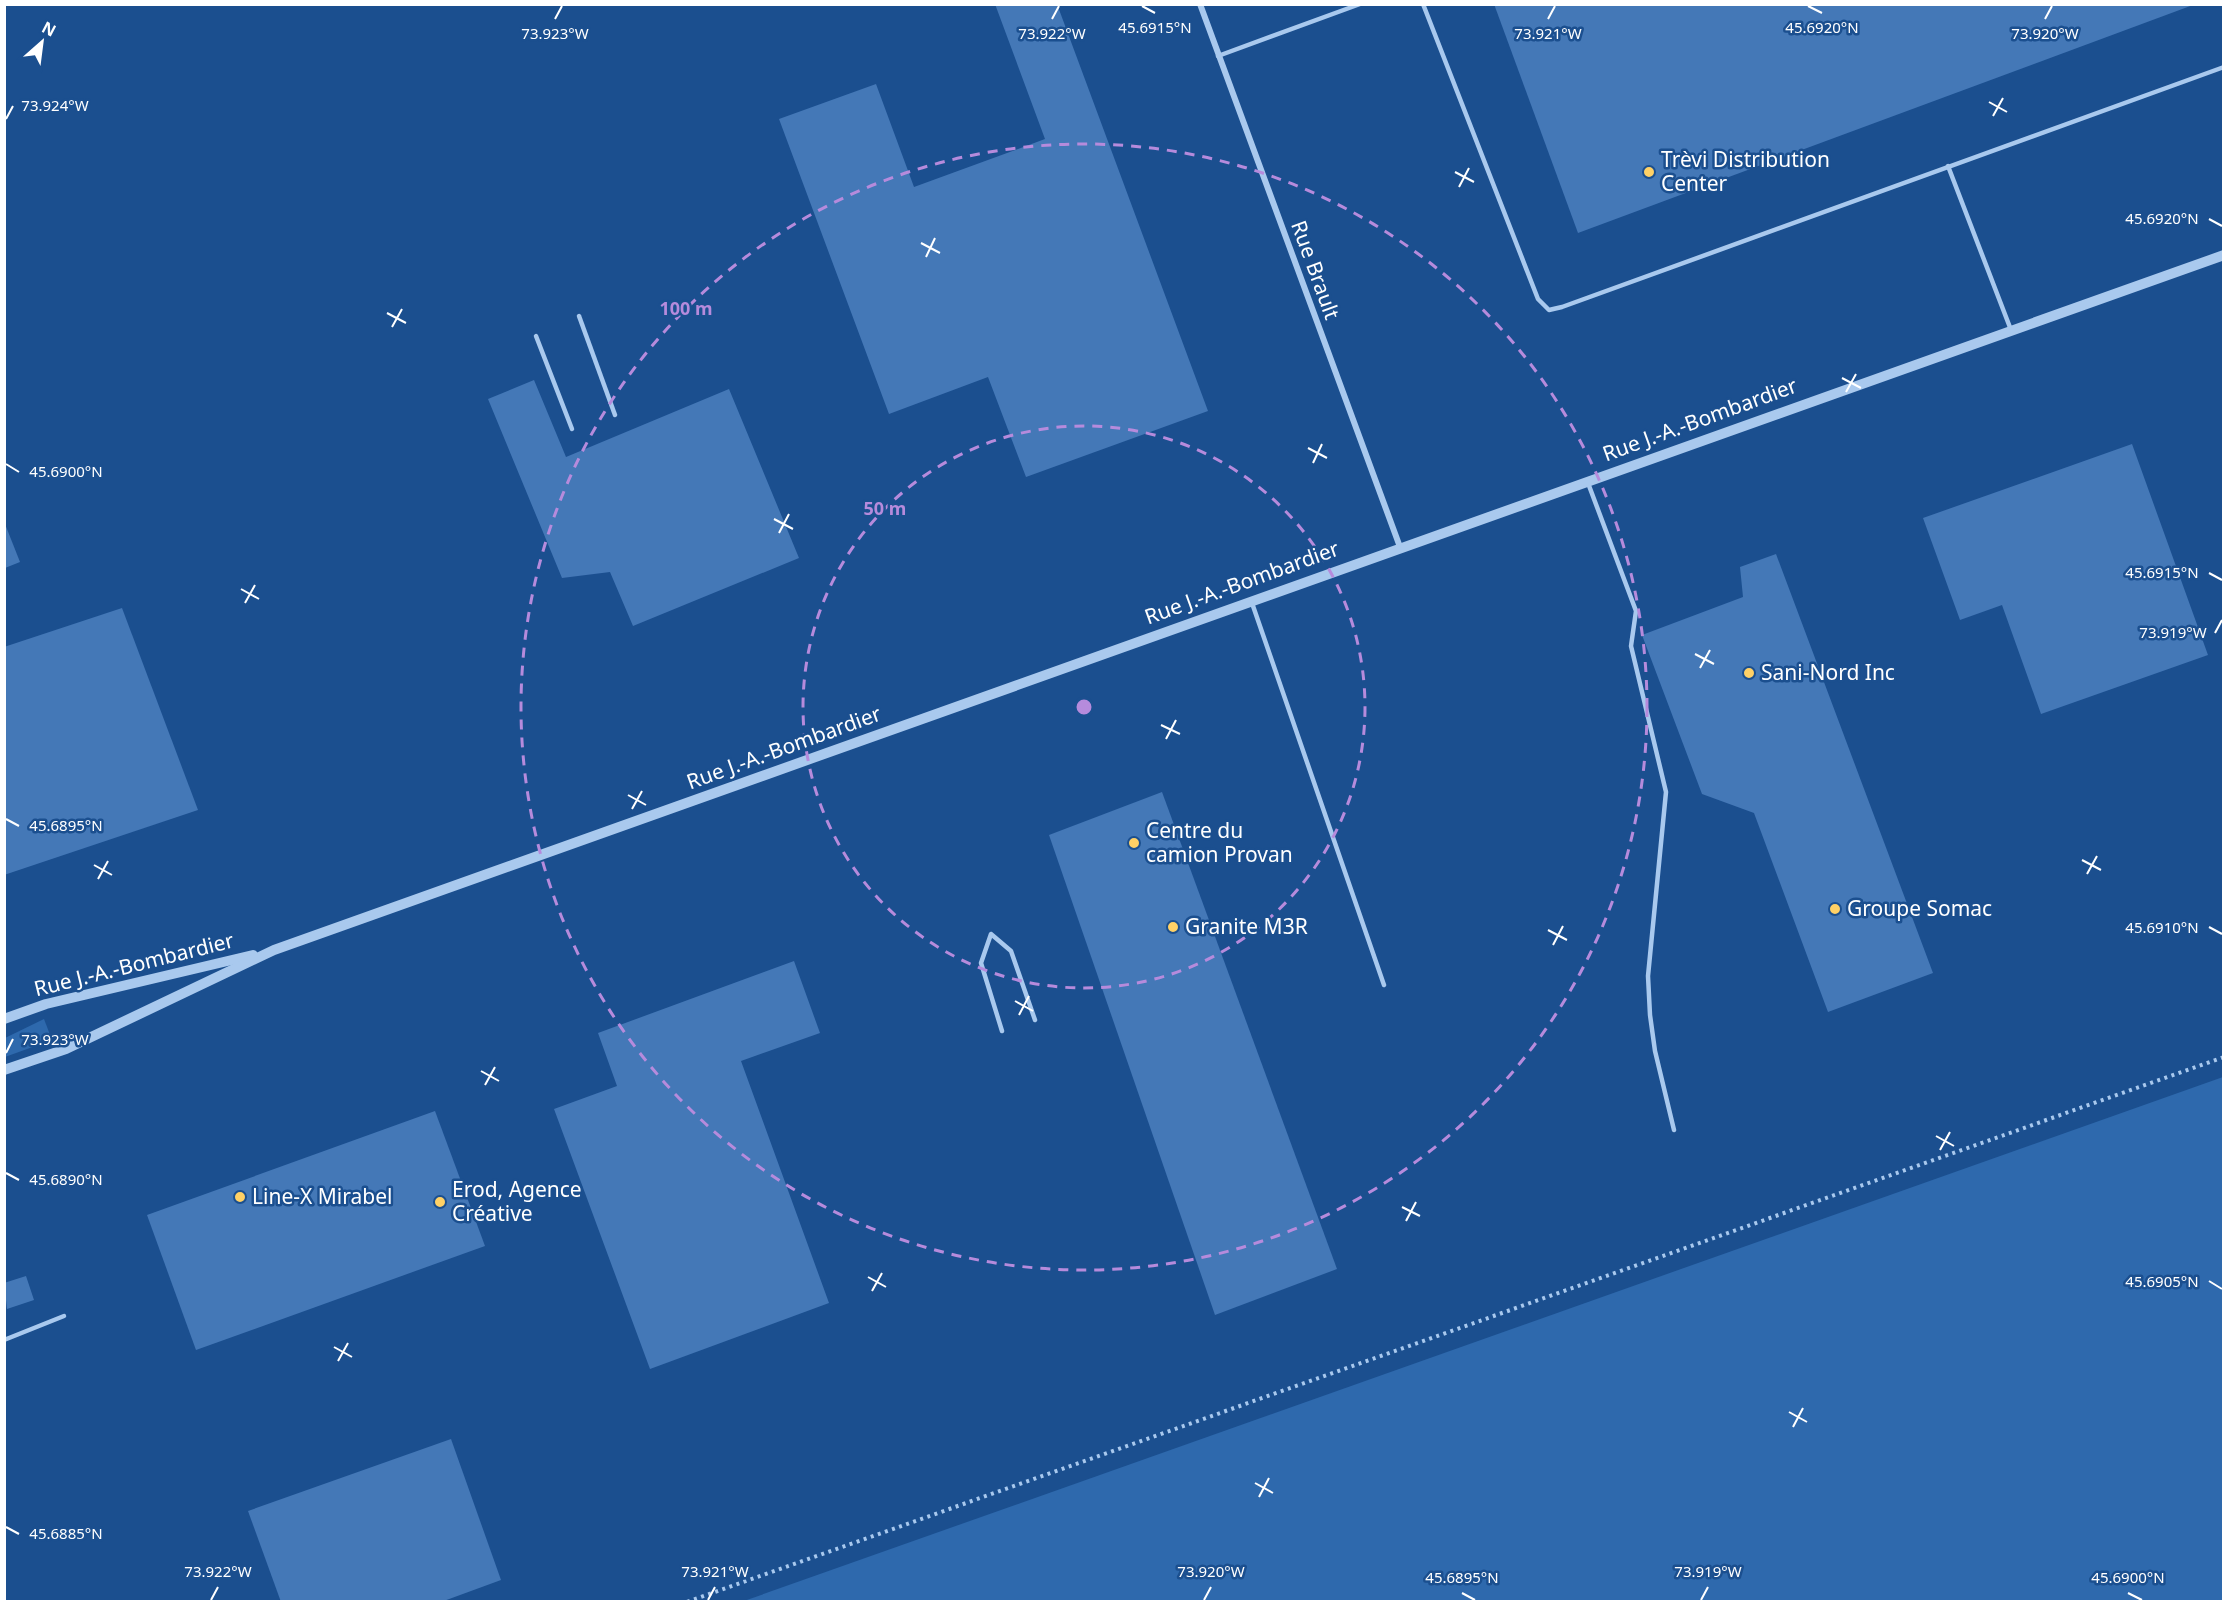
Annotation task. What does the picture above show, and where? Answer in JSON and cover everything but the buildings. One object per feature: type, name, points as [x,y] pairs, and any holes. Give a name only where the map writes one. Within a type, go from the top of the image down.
[{"type":"street","name":"Rue Brault","points":[[1200,4],[1400,547]]},
{"type":"street","name":"Rue J.-A.-Bombardier","points":[[4,1070],[66,1049],[274,950],[2223,255]]},
{"type":"street","name":"Rue J.-A.-Bombardier","points":[[4,1019],[46,1004],[274,950]]},
{"type":"lane","points":[[1218,56],[1360,4]]},
{"type":"lane","points":[[1423,4],[1538,298],[1549,310],[1563,307],[2223,67]]},
{"type":"lane","points":[[1948,166],[2011,330]]},
{"type":"lane","points":[[579,316],[615,415]]},
{"type":"lane","points":[[536,336],[572,429]]},
{"type":"lane","points":[[1587,481],[1636,611],[1631,646],[1666,792],[1648,976],[1655,1051],[1674,1130]]},
{"type":"lane","points":[[1251,601],[1384,985]]},
{"type":"lane","points":[[1002,1031],[981,963],[991,934],[1011,951],[1035,1020]]},
{"type":"lane","points":[[4,1340],[63,1316]]},
{"type":"path","points":[[687,1602],[2223,1057]]},
{"type":"shaded area","points":[[44,1019],[52,1040],[5,1057],[5,1038]]},
{"type":"shaded area","points":[[2223,1077],[2223,1601],[744,1601]]},
{"type":"place","name":"Trèvi Distribution Center","points":[[1649,172]]},
{"type":"place","name":"Sani-Nord Inc","points":[[1749,673]]},
{"type":"place","name":"Centre du camion Provan","points":[[1134,843]]},
{"type":"place","name":"Groupe Somac","points":[[1835,909]]},
{"type":"place","name":"Granite M3R","points":[[1173,927]]},
{"type":"place","name":"Line-X Mirabel","points":[[240,1197]]},
{"type":"place","name":"Erod, Agence Créative","points":[[440,1202]]}]
